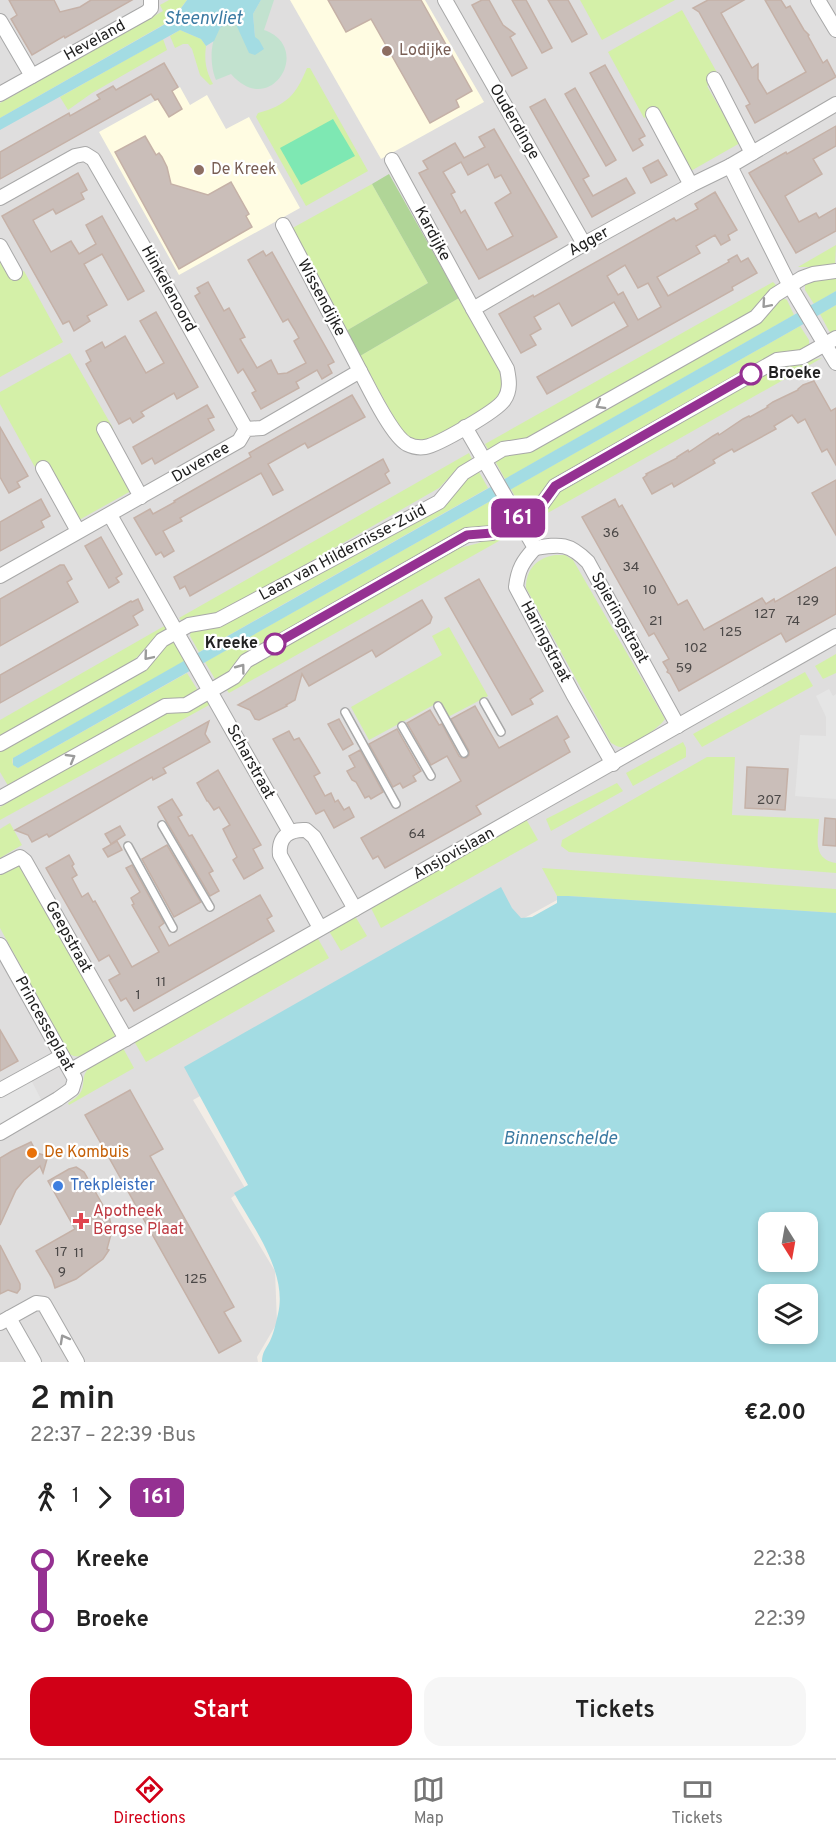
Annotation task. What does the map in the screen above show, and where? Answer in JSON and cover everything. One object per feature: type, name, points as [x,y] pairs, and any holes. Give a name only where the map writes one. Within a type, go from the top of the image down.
[{"type":"street","name":"Heveland","points":[[0,94],[147,12],[151,8],[150,0]]},
{"type":"street","name":"Ouderdinge","points":[[445,0],[584,244]]},
{"type":"street","points":[[820,1],[834,22]]},
{"type":"street","points":[[0,21],[32,76]]},
{"type":"street","points":[[714,79],[752,153]]},
{"type":"street","name":"Agger","points":[[472,309],[584,244],[730,166],[836,104]]},
{"type":"street","points":[[653,114],[691,185]]},
{"type":"street","name":"Hinkelenoord","points":[[0,198],[75,156],[85,154],[93,159],[246,429]]},
{"type":"street","name":"Kardijke","points":[[392,160],[472,309]]},
{"type":"street","points":[[730,166],[790,286],[814,326],[830,342],[836,363]]},
{"type":"street","name":"Wissendijke","points":[[283,225],[360,371]]},
{"type":"street","points":[[0,246],[15,273]]},
{"type":"street","name":"Laan van Hildernisse-Zuid","points":[[0,744],[142,664],[162,640],[189,625],[219,620],[440,502],[463,473],[484,460],[503,449],[529,445],[756,317],[775,294],[813,274],[836,272]]},
{"type":"street","points":[[360,371],[396,434],[409,446],[427,447],[465,427],[496,408],[504,400],[509,379],[507,369],[472,309]]},
{"type":"street","points":[[0,798],[165,706],[186,705],[234,677],[246,661],[467,535],[492,533],[517,519],[542,504],[555,486],[777,360],[802,357],[830,342]]},
{"type":"street","name":"Duvenee","points":[[0,576],[238,441],[246,429],[262,428],[360,371]]},
{"type":"street","points":[[465,427],[535,548]]},
{"type":"street","points":[[104,429],[141,497]]},
{"type":"street","points":[[43,468],[78,531]]},
{"type":"street","points":[[110,515],[210,691]]},
{"type":"street","name":"Spieringstraat","points":[[535,548],[552,545],[566,546],[578,551],[588,562],[678,726]]},
{"type":"street","name":"Haringstraat","points":[[535,548],[518,572],[516,587],[613,764]]},
{"type":"street","name":"Ansjovislaan","points":[[71,1070],[836,636]]},
{"type":"street","name":"Scharstraat","points":[[210,691],[290,832]]},
{"type":"street","points":[[320,928],[280,855],[279,846],[290,832],[306,830],[314,837],[355,909]]},
{"type":"street","name":"Geepstraat","points":[[0,867],[20,857],[25,861],[126,1039]]},
{"type":"street","name":"Princesseplaat","points":[[0,945],[75,1079],[72,1089],[0,1133]]},
{"type":"street","points":[[0,1090],[62,1056]]},
{"type":"street","points":[[34,1362],[4,1320],[36,1303],[44,1305],[77,1362]]},
{"type":"lane","points":[[484,702],[501,732]]},
{"type":"lane","points":[[438,706],[464,753]]},
{"type":"lane","points":[[345,712],[396,804]]},
{"type":"lane","points":[[402,726],[431,776]]},
{"type":"lane","points":[[162,825],[210,907]]},
{"type":"lane","points":[[128,846],[173,928]]},
{"type":"shaded area","points":[[0,0],[836,0],[836,919],[557,900],[193,1100],[245,1188],[231,1198],[275,1271],[277,1323],[257,1357],[258,1362],[0,1362]]},
{"type":"shaded area","name":"Lodijke","points":[[290,0],[425,0],[484,102],[381,159]]},
{"type":"shaded area","name":"De Kreek","points":[[180,87],[190,105],[207,95],[226,129],[249,117],[300,208],[179,275],[99,132]]},
{"type":"shaded area","points":[[829,689],[833,696],[836,694],[836,799],[795,796],[800,735],[826,736],[826,717],[816,696]]},
{"type":"shaded area","points":[[30,1078],[43,1103],[0,1128],[0,1095]]},
{"type":"green space","points":[[169,0],[187,0],[168,22],[0,118],[0,103],[163,11],[160,5]]},
{"type":"green space","points":[[261,0],[274,0],[264,30],[279,39],[286,51],[286,64],[281,76],[272,85],[260,89],[246,86],[231,74],[216,80],[212,46],[216,33],[232,19],[255,37],[253,14]]},
{"type":"green space","points":[[580,0],[675,0],[602,40]]},
{"type":"green space","points":[[682,10],[720,78],[707,86],[740,143],[689,172],[657,112],[644,118],[608,52]]},
{"type":"green space","points":[[180,30],[201,39],[206,46],[206,66],[213,84],[210,85],[200,75],[192,49],[188,44],[175,48],[170,36]]},
{"type":"green space","points":[[163,39],[167,50],[92,93],[68,110],[60,97]]},
{"type":"green space","points":[[307,68],[310,68],[368,171],[306,206],[256,117],[258,113],[289,98],[299,85]]},
{"type":"green space","points":[[333,119],[355,156],[301,185],[280,148]]},
{"type":"green space","points":[[389,174],[459,298],[360,356],[346,331],[428,283],[372,184]]},
{"type":"green space","points":[[372,184],[428,283],[346,331],[289,230]]},
{"type":"green space","points":[[836,245],[835,264],[826,267],[798,267]]},
{"type":"green space","points":[[0,257],[11,278],[24,271],[63,342],[0,377]]},
{"type":"green space","points":[[836,276],[836,291],[814,304],[805,290],[805,283]]},
{"type":"green space","points":[[773,282],[776,285],[752,311],[524,441],[489,451],[485,444]]},
{"type":"green space","points":[[780,297],[787,300],[794,315],[505,479],[495,461],[504,456],[525,452]]},
{"type":"green space","points":[[459,298],[503,372],[503,391],[491,405],[432,440],[416,443],[403,434],[360,356]]},
{"type":"green space","points":[[836,305],[836,332],[833,334],[820,314]]},
{"type":"green space","points":[[800,326],[809,340],[809,347],[773,356],[556,479],[522,510],[511,489]]},
{"type":"green space","points":[[70,353],[113,428],[100,436],[131,491],[79,520],[47,465],[37,471],[0,404],[0,392]]},
{"type":"green space","points":[[822,358],[530,523],[528,520],[562,488],[779,366]]},
{"type":"green space","points":[[469,453],[472,459],[458,468],[439,488],[233,606],[219,612],[182,621],[179,618]]},
{"type":"green space","points":[[477,471],[488,488],[199,652],[190,636],[191,630],[462,482]]},
{"type":"green space","points":[[494,499],[506,520],[490,528],[469,529],[229,673],[223,679],[215,679],[205,662]]},
{"type":"green space","points":[[511,529],[513,533],[229,693],[226,689],[251,661],[452,550],[479,543]]},
{"type":"green space","points":[[565,555],[573,560],[665,719],[651,732],[631,745],[618,747],[611,743],[526,588],[530,570],[543,559]]},
{"type":"green space","points":[[166,625],[168,628],[133,661],[0,738],[0,720]]},
{"type":"green space","points":[[449,627],[488,696],[448,717],[439,702],[369,740],[351,707],[442,655],[432,636]]},
{"type":"green space","points":[[174,637],[187,660],[13,758],[14,766],[18,768],[187,673],[197,689],[195,695],[10,789],[0,772],[0,751]]},
{"type":"green space","points":[[836,654],[836,673],[823,679],[815,666]]},
{"type":"green space","points":[[805,672],[813,686],[702,747],[693,734]]},
{"type":"green space","points":[[209,700],[211,704],[0,820],[0,807],[161,715],[170,711],[195,707]]},
{"type":"green space","points":[[683,742],[686,757],[633,786],[626,773]]},
{"type":"green space","points":[[707,757],[735,757],[732,815],[819,819],[818,847],[823,857],[836,863],[836,873],[569,852],[561,846],[562,840]]},
{"type":"green space","points":[[617,783],[623,791],[551,831],[546,819]]},
{"type":"green space","points":[[526,819],[538,840],[381,928],[371,908]]},
{"type":"green space","points":[[10,823],[22,845],[0,858],[0,829]]},
{"type":"green space","points":[[20,863],[118,1037],[88,1055],[69,1054],[0,928],[0,875]]},
{"type":"green space","points":[[542,868],[836,889],[836,913],[557,896]]},
{"type":"green space","points":[[355,916],[367,936],[341,951],[329,931]]},
{"type":"green space","points":[[317,937],[329,958],[146,1062],[134,1041]]},
{"type":"green space","points":[[123,1048],[134,1068],[69,1105],[68,1103],[80,1094],[89,1068],[100,1059]]},
{"type":"water","name":"Steenvliet","points":[[187,0],[261,0],[253,14],[255,37],[264,49],[255,55],[249,53],[232,19],[220,28],[214,41],[206,46],[201,39],[180,30],[0,130],[0,118],[169,22]]},
{"type":"water","points":[[836,291],[836,305],[800,326],[18,768],[13,765],[13,758]]},
{"type":"water","name":"Binnenschelde","points":[[501,887],[512,908],[521,918],[532,917],[557,903],[557,896],[836,913],[836,1362],[262,1362],[263,1353],[273,1335],[280,1298],[278,1283],[267,1251],[234,1193],[248,1185],[184,1067]]},
{"type":"building","points":[[9,0],[54,0],[60,12],[80,7],[91,0],[132,0],[32,55],[11,19],[17,15]]},
{"type":"building","points":[[328,0],[421,0],[472,91],[456,100],[459,107],[430,123],[371,19],[346,32]]},
{"type":"building","points":[[482,0],[489,0],[503,25],[515,34],[510,37],[527,68],[512,76],[472,5]]},
{"type":"building","points":[[512,0],[526,0],[552,48],[542,53]]},
{"type":"building","points":[[548,0],[568,0],[587,34],[572,42]]},
{"type":"building","points":[[708,0],[744,0],[721,13],[752,68],[758,64],[758,79],[767,94],[806,72],[765,0],[781,0],[786,8],[790,6],[809,35],[823,63],[827,60],[836,77],[755,123],[746,106],[750,104],[699,12],[693,8]]},
{"type":"building","points":[[164,63],[178,87],[172,91],[182,109],[169,117],[158,99],[155,100],[151,94],[0,179],[0,152],[69,113],[70,116],[100,99],[97,95],[113,86],[116,90]]},
{"type":"building","points":[[605,65],[645,136],[639,139],[643,145],[633,151],[590,73]]},
{"type":"building","points":[[575,88],[616,160],[606,166],[565,94]]},
{"type":"building","points":[[545,99],[589,176],[583,179],[593,196],[626,178],[635,193],[592,217],[530,107]]},
{"type":"building","points":[[836,126],[836,146],[813,159],[822,174],[785,196],[799,222],[816,213],[819,218],[836,208],[836,231],[796,253],[749,173]]},
{"type":"building","points":[[494,129],[557,237],[479,279],[419,173],[428,169],[423,161],[455,143],[464,158],[485,147],[479,137]],"holes":[[[461,162],[468,175],[488,164],[495,178],[501,175],[511,193],[495,203],[513,236],[487,250],[465,210],[461,213],[451,194],[455,192],[443,172]]]},
{"type":"building","points":[[145,136],[156,155],[159,153],[162,157],[171,184],[208,195],[231,182],[249,214],[246,216],[252,227],[179,269],[115,152]]},
{"type":"building","points":[[658,160],[667,175],[651,183],[643,168]]},
{"type":"building","points":[[78,173],[87,190],[81,193],[84,199],[56,214],[53,209],[33,220],[35,224],[51,252],[71,241],[79,254],[96,244],[86,225],[102,216],[144,291],[128,300],[102,254],[84,264],[107,305],[87,316],[90,321],[74,331],[69,321],[63,324],[2,216]]},
{"type":"building","points":[[715,192],[737,230],[728,235],[730,240],[721,245],[715,235],[696,246],[700,253],[657,277],[668,296],[729,262],[728,260],[737,255],[741,262],[748,258],[757,273],[732,287],[733,290],[547,394],[537,377],[628,326],[614,302],[572,326],[559,303],[534,317],[541,329],[530,335],[536,345],[521,353],[499,314],[533,295],[534,297],[674,218],[676,221],[698,209],[695,204]],"holes":[[[625,265],[638,288],[648,283],[661,307],[638,320],[623,292],[618,295],[607,276]]]},
{"type":"building","points":[[263,251],[266,256],[272,252],[334,362],[328,365],[332,373],[322,379],[317,370],[296,382],[299,388],[261,409],[252,393],[256,391],[243,369],[238,373],[195,296],[200,293],[197,288],[208,282],[224,311],[229,308],[245,337],[240,339],[257,368],[271,360],[278,374],[287,373],[306,363],[294,341],[299,338],[294,329],[288,319],[283,322],[248,260]]},
{"type":"building","points":[[156,312],[198,387],[177,399],[174,393],[141,412],[144,416],[133,423],[130,418],[119,424],[86,364],[91,361],[86,351],[102,342],[105,348],[125,336],[146,373],[164,363],[140,321]]},
{"type":"building","points":[[814,381],[831,411],[836,408],[836,465],[827,449],[822,452],[805,419],[798,423],[792,415],[774,426],[776,429],[734,452],[732,449],[723,454],[713,460],[715,463],[674,487],[672,483],[652,494],[643,478],[646,474],[688,450],[689,452],[718,433],[719,435],[803,385]]},
{"type":"building","points":[[352,395],[365,417],[308,448],[305,443],[268,464],[283,490],[273,495],[261,473],[180,518],[182,521],[163,531],[174,551],[164,557],[161,552],[156,555],[134,518],[150,509],[153,514],[175,502],[251,457],[249,453]]},
{"type":"building","points":[[207,405],[214,417],[208,419],[214,430],[155,464],[152,458],[142,464],[133,447]]},
{"type":"building","points":[[0,427],[28,476],[17,482],[20,487],[9,493],[0,477]]},
{"type":"building","points":[[383,459],[389,471],[385,474],[390,483],[190,596],[185,586],[180,589],[174,577]]},
{"type":"building","points":[[836,480],[836,535],[812,493]]},
{"type":"building","points":[[41,499],[50,516],[41,521],[44,527],[0,551],[0,522]]},
{"type":"building","points":[[615,499],[619,507],[622,505],[678,605],[687,600],[704,630],[762,598],[766,604],[774,599],[775,602],[836,567],[836,614],[786,642],[781,633],[679,691],[663,662],[669,659],[654,633],[649,636],[582,517]]},
{"type":"building","points":[[101,537],[122,574],[116,578],[119,582],[109,588],[85,546]]},
{"type":"building","points":[[60,565],[64,565],[72,579],[67,582],[78,602],[0,646],[0,599]]},
{"type":"building","points":[[479,579],[543,691],[530,699],[533,704],[512,715],[445,598]]},
{"type":"building","points":[[138,599],[143,610],[133,616],[138,625],[0,703],[0,675]]},
{"type":"building","points":[[422,600],[432,617],[430,623],[376,657],[372,650],[309,686],[302,674],[295,700],[259,720],[255,719],[250,710],[238,705]]},
{"type":"building","points":[[475,706],[499,748],[557,716],[569,737],[564,740],[570,752],[476,806],[481,814],[385,868],[378,856],[373,859],[361,838],[461,781],[447,756],[431,765],[407,723],[430,710],[439,725],[442,724],[459,756],[466,758],[469,751],[451,719]]},
{"type":"building","points":[[339,719],[353,744],[343,750],[328,724]]},
{"type":"building","points":[[209,721],[205,734],[210,742],[163,768],[166,773],[153,780],[152,777],[49,837],[47,834],[32,842],[28,835],[15,830]]},
{"type":"building","points":[[397,729],[421,771],[413,776],[416,781],[403,788],[400,783],[393,787],[369,744]]},
{"type":"building","points":[[289,731],[294,740],[299,738],[320,773],[314,776],[325,796],[331,793],[335,802],[338,800],[344,810],[349,807],[354,817],[334,828],[324,810],[316,814],[273,739]]},
{"type":"building","points":[[360,750],[383,792],[371,799],[369,796],[365,798],[347,771],[355,767],[349,756]]},
{"type":"building","points":[[747,767],[788,769],[785,810],[745,808]]},
{"type":"building","points":[[218,770],[261,845],[253,849],[263,868],[244,879],[233,860],[237,857],[223,829],[230,825],[219,807],[214,810],[197,783]]},
{"type":"building","points":[[172,799],[182,815],[178,817],[189,836],[192,835],[213,871],[209,873],[219,891],[210,896],[158,807]]},
{"type":"building","points":[[825,818],[836,819],[836,846],[823,845]]},
{"type":"building","points":[[120,826],[125,835],[111,844],[105,834]]},
{"type":"building","points":[[117,841],[122,850],[108,857],[103,849]]},
{"type":"building","points":[[167,845],[201,902],[174,917],[142,859]]},
{"type":"building","points":[[69,855],[77,875],[72,878],[82,897],[88,893],[93,902],[95,901],[132,967],[159,952],[132,905],[134,904],[131,898],[140,892],[126,868],[132,865],[164,923],[159,927],[169,946],[260,895],[272,916],[267,919],[274,931],[134,1011],[126,998],[121,1001],[109,980],[120,974],[109,955],[99,961],[46,868]]},
{"type":"building","points":[[0,1030],[18,1061],[0,1071]]},
{"type":"building","points":[[130,1090],[163,1149],[150,1156],[234,1307],[224,1312],[241,1341],[219,1353],[85,1115]]},
{"type":"building","points":[[31,1142],[37,1153],[50,1157],[47,1159],[43,1173],[40,1166],[16,1190],[0,1225],[0,1158]]},
{"type":"building","points":[[76,1167],[84,1172],[109,1216],[113,1234],[111,1234],[107,1249],[109,1250],[103,1259],[76,1279],[55,1288],[52,1278],[36,1251],[75,1229],[48,1181]]},
{"type":"building","points":[[0,1245],[20,1284],[17,1293],[8,1290],[0,1294]]},
{"type":"bus line","name":"161","points":[[275,644],[467,535],[492,533],[517,519],[542,504],[555,486],[751,374]]},
{"type":"place","name":"Lodijke","points":[[387,51]]},
{"type":"place","name":"De Kreek","points":[[199,170]]},
{"type":"place","name":"Broeke","points":[[751,374]]},
{"type":"place","name":"Kreeke","points":[[275,644]]},
{"type":"place","name":"De Kombuis","points":[[32,1153]]},
{"type":"place","name":"Trekpleister","points":[[58,1186]]},
{"type":"place","name":"Apotheek Bergse Plaat","points":[[81,1221]]}]
